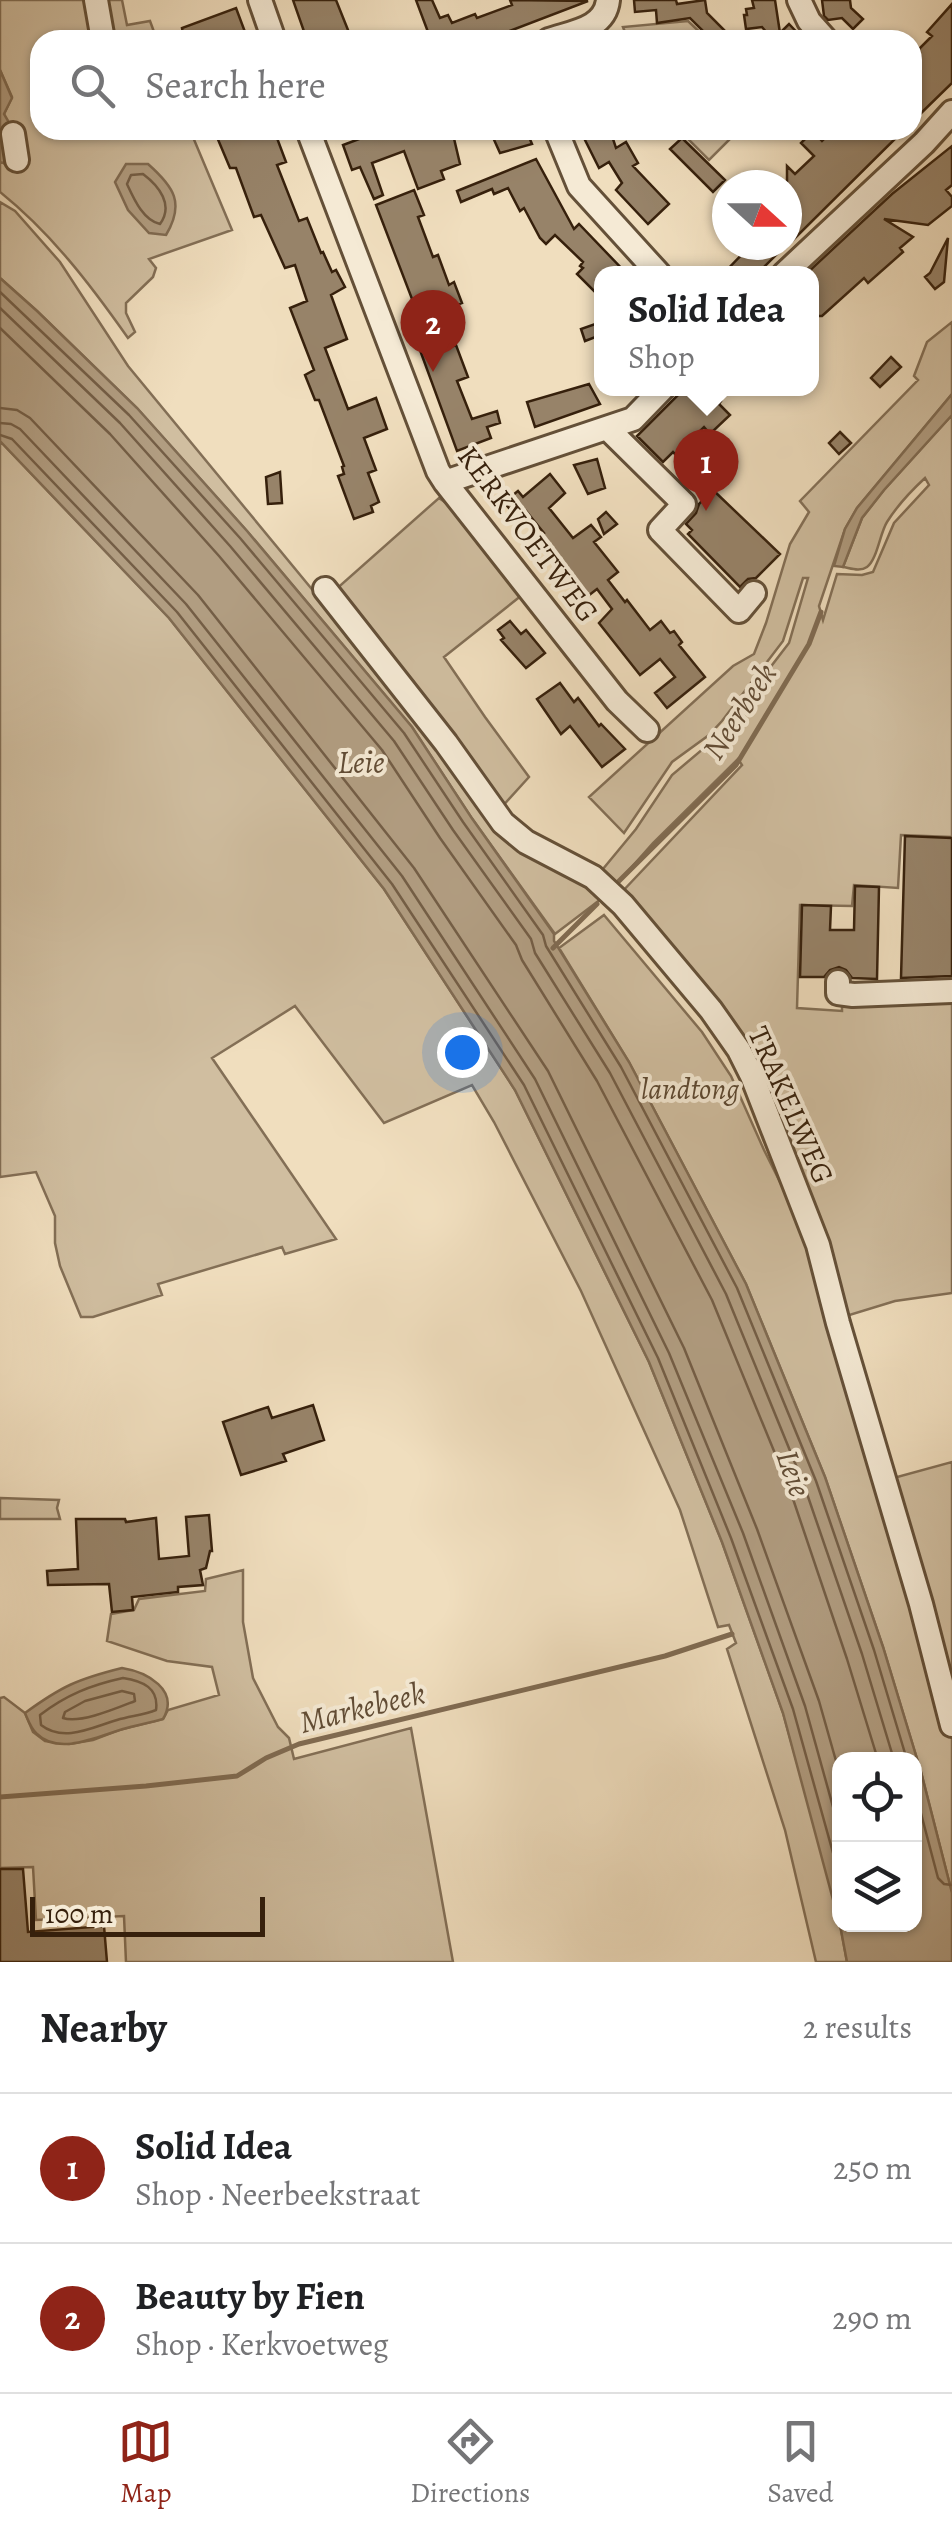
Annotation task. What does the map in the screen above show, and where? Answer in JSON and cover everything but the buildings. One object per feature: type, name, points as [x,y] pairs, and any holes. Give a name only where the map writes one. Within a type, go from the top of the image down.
[{"type":"street","points":[[96,0],[102,30]]},
{"type":"street","points":[[260,0],[270,30]]},
{"type":"street","points":[[575,30],[597,22],[606,13],[608,0]]},
{"type":"street","points":[[799,0],[817,30]]},
{"type":"street","points":[[922,134],[952,112]]},
{"type":"street","points":[[13,134],[17,160]]},
{"type":"street","name":"KERKVOETWEG","points":[[316,140],[444,482],[618,701],[648,730]]},
{"type":"street","points":[[560,140],[579,186],[652,266]]},
{"type":"street","points":[[792,266],[915,140]]},
{"type":"street","points":[[444,482],[633,419],[656,396]]},
{"type":"street","points":[[607,428],[684,504],[660,530],[739,612],[754,593]]},
{"type":"street","name":"TRAKELWEG","points":[[324,588],[446,743],[503,823],[526,842],[593,877],[624,905],[739,1050],[818,1245],[952,1725]]},
{"type":"street","points":[[838,982],[838,993],[853,996],[952,990]]},
{"type":"green space","points":[[0,0],[122,0],[127,25],[150,21],[153,30],[30,30],[30,140],[194,140],[232,230],[149,259],[156,268],[153,277],[126,303],[135,332],[128,338],[69,260],[0,192],[0,162],[6,164],[4,114],[12,97],[0,70]]},
{"type":"green space","points":[[688,21],[697,30],[624,30],[623,27]]},
{"type":"green space","points":[[689,140],[729,140],[709,160]]},
{"type":"green space","points":[[0,202],[15,211],[60,262],[128,366],[334,616],[488,815],[605,896],[555,934],[412,727],[247,531],[137,408],[0,278]]},
{"type":"green space","points":[[952,322],[952,394],[857,508],[845,529],[819,606],[823,620],[837,574],[873,572],[894,523],[929,485],[925,478],[895,510],[867,567],[843,567],[862,518],[952,415],[952,837],[901,835],[898,888],[854,885],[852,906],[800,905],[797,1008],[842,1011],[842,1000],[952,996],[952,1293],[895,1301],[843,1317],[774,1110],[620,894],[742,765],[738,759],[614,887],[598,875],[636,829],[672,775],[716,738],[789,643],[808,578],[803,578],[783,641],[722,721],[672,762],[624,833],[589,797],[733,666],[754,654],[790,544],[809,512],[800,501],[918,380],[914,376],[927,342]]},
{"type":"green space","points":[[0,441],[169,618],[384,889],[515,1090],[649,1362],[722,1542],[783,1713],[832,1888],[832,1932],[842,1932],[847,1962],[816,1962],[785,1830],[727,1649],[736,1643],[729,1625],[718,1627],[680,1510],[581,1291],[472,1085],[384,1123],[295,1006],[212,1058],[336,1239],[285,1254],[282,1247],[158,1284],[162,1295],[93,1317],[81,1317],[60,1266],[55,1216],[36,1172],[0,1177]]},
{"type":"green space","points":[[439,498],[449,505],[522,595],[444,657],[529,777],[500,809],[413,681],[334,591]]},
{"type":"green space","name":"landtong","points":[[604,915],[702,1032],[731,1076],[814,1250],[890,1479],[952,1462],[952,1893],[922,1776],[922,1752],[915,1752],[825,1477],[746,1284],[629,1062],[559,948]]},
{"type":"green space","points":[[0,1498],[59,1500],[60,1519],[0,1519]]},
{"type":"green space","points":[[243,1570],[243,1622],[253,1678],[278,1727],[289,1738],[294,1759],[411,1728],[453,1962],[126,1962],[124,1916],[36,1920],[33,1867],[0,1868],[0,1698],[25,1713],[33,1732],[45,1741],[69,1744],[163,1719],[168,1710],[219,1695],[212,1667],[167,1661],[107,1641],[111,1614],[134,1610],[139,1599],[205,1591],[206,1579]]},
{"type":"water","points":[[0,70],[12,98],[4,114],[15,133],[7,164],[0,162]]},
{"type":"water","points":[[126,164],[148,164],[170,188],[176,205],[166,235],[149,233],[128,210],[115,182]]},
{"type":"water","name":"Leie","points":[[0,278],[137,408],[247,531],[412,727],[554,934],[554,941],[629,1062],[746,1284],[825,1477],[915,1752],[832,1752],[832,1896],[783,1713],[722,1542],[649,1362],[515,1090],[384,889],[169,618],[0,441]]},
{"type":"water","points":[[952,394],[952,415],[862,518],[843,567],[834,566],[845,529],[857,508]]},
{"type":"water","points":[[122,1668],[150,1678],[164,1691],[167,1709],[163,1719],[68,1744],[46,1740],[33,1730],[25,1713],[71,1684]]},
{"type":"water","name":"Leie","points":[[922,1776],[952,1893],[952,1962],[847,1962],[841,1932],[922,1932]]},
{"type":"waterway","name":"Neerbeek","points":[[619,881],[736,765],[809,644],[821,612]]},
{"type":"waterway","name":"Neerbeek","points":[[553,948],[597,904]]},
{"type":"waterway","name":"Markebeek","points":[[0,1797],[237,1776],[299,1744],[665,1656],[732,1634]]},
{"type":"place","name":"Beauty by Fien","points":[[433,372]]},
{"type":"place","name":"Solid Idea","points":[[706,511]]}]
